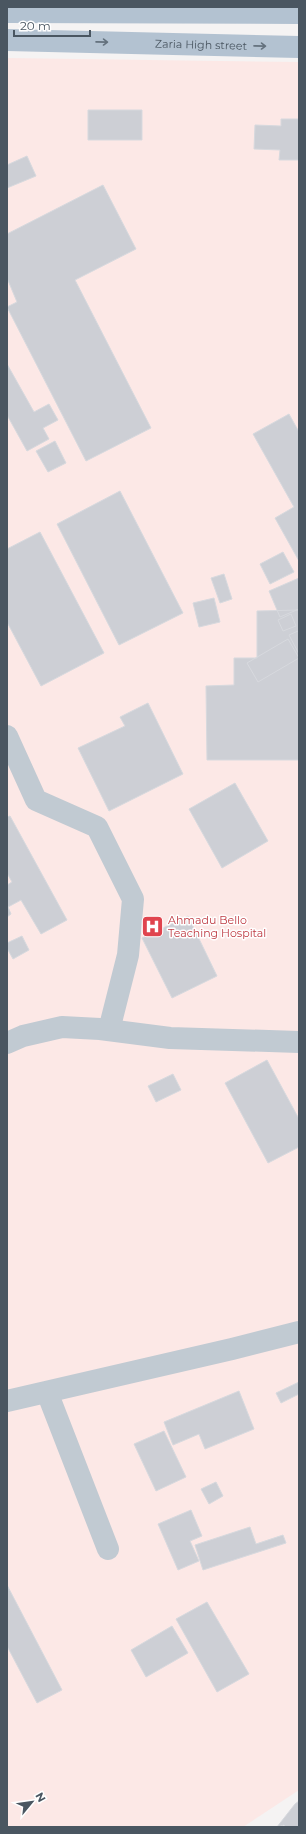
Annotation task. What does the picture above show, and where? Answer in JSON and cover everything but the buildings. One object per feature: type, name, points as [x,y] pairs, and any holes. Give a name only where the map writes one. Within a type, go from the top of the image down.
[{"type":"main road","points":[[7,12],[299,13]]},
{"type":"main road","name":"Zaria High street","points":[[7,40],[299,46]]},
{"type":"street","points":[[7,736],[36,800],[97,827],[133,899],[128,955],[109,1030]]},
{"type":"street","points":[[7,1042],[23,1036],[62,1027],[109,1030],[170,1038],[299,1042]]},
{"type":"street","points":[[7,1401],[299,1332]]},
{"type":"street","points":[[47,1392],[108,1549]]},
{"type":"shaded area","name":"Ahmadu Bello Teaching Hospital","points":[[7,58],[299,62],[299,1790],[243,1827],[7,1827]]},
{"type":"place","name":"Ahmadu Bello Teaching Hospital","points":[[153,926]]}]
